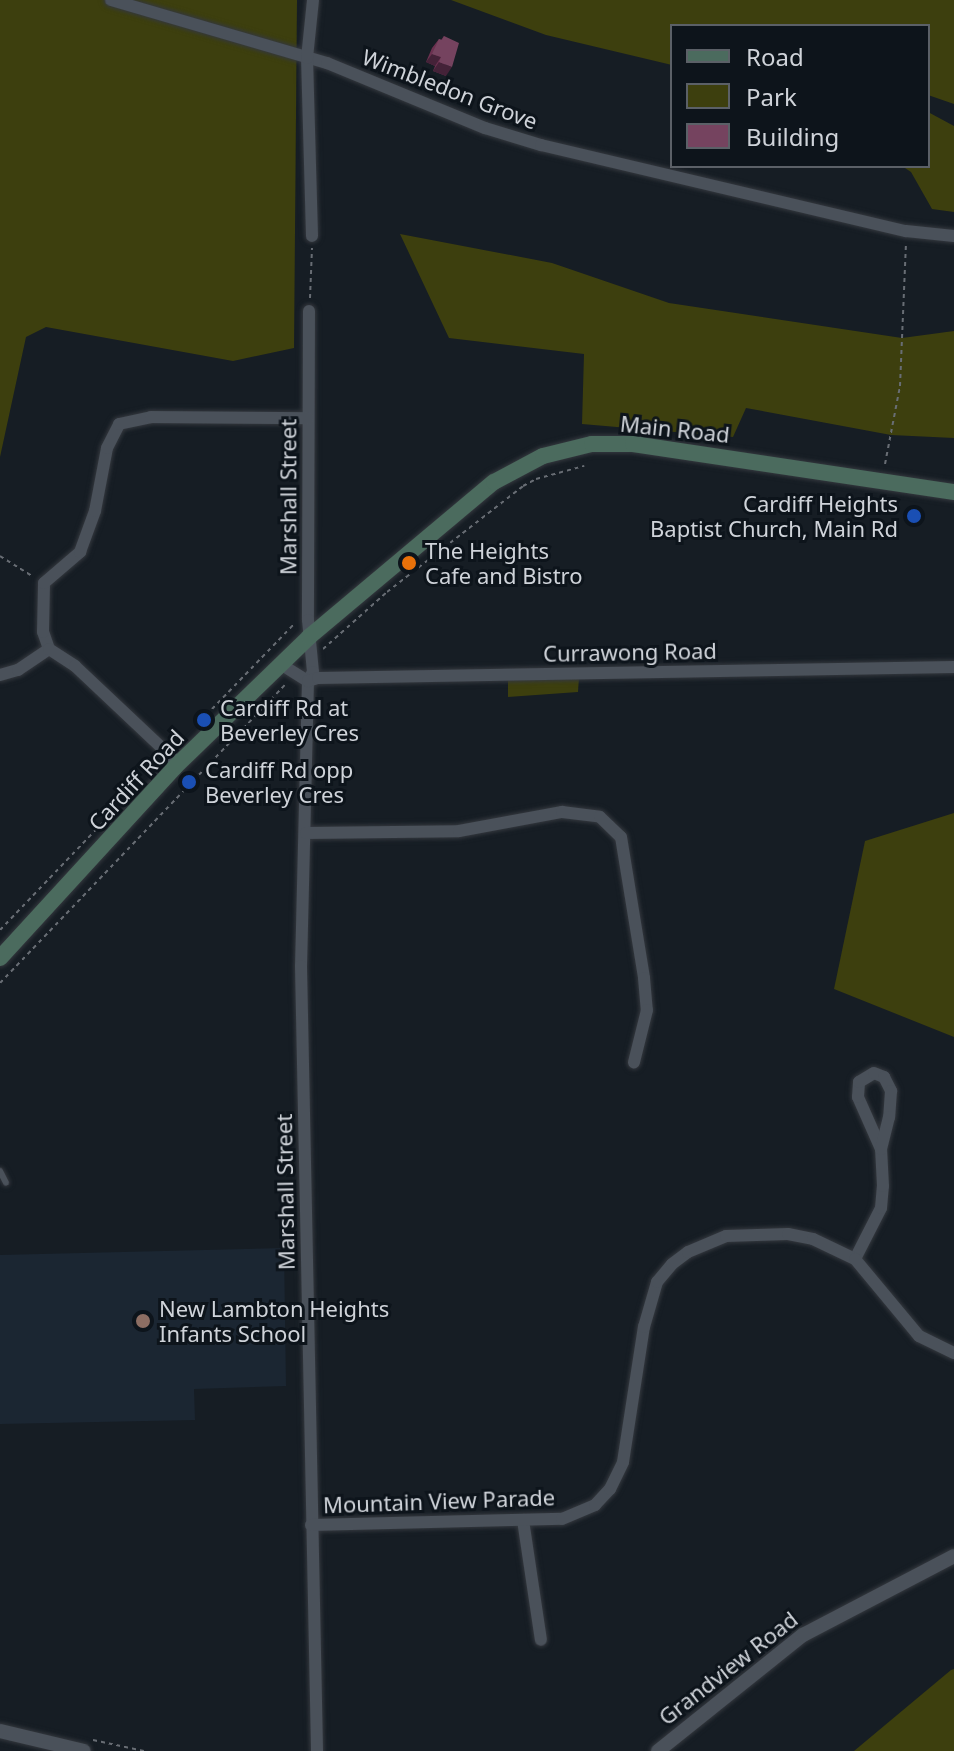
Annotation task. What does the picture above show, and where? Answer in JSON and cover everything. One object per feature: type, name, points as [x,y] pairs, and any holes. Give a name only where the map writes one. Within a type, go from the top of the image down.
[{"type":"main road","name":"Main Road","points":[[309,637],[494,482],[543,456],[592,444],[633,444],[954,492]]},
{"type":"main road","name":"Cardiff Road","points":[[0,958],[179,764],[309,637]]},
{"type":"street","name":"Wimbledon Grove","points":[[111,0],[327,63],[485,128],[541,145],[906,231],[954,236]]},
{"type":"street","points":[[312,236],[307,58],[313,0]]},
{"type":"street","name":"Marshall Street","points":[[309,311],[308,609],[313,672],[308,681],[301,966],[317,1751]]},
{"type":"street","points":[[179,764],[75,666],[49,649],[43,632],[44,583],[80,552],[95,511],[107,448],[119,424],[151,417],[308,418]]},
{"type":"street","points":[[0,675],[18,670],[49,649]]},
{"type":"street","points":[[282,665],[308,681]]},
{"type":"street","name":"Currawong Road","points":[[308,681],[334,677],[954,667]]},
{"type":"street","points":[[306,833],[459,831],[562,812],[600,817],[621,837],[644,978],[647,1010],[634,1062]]},
{"type":"street","points":[[855,1259],[881,1208],[881,1149],[891,1091],[884,1077],[874,1073],[859,1082],[858,1097],[881,1149]]},
{"type":"street","name":"Mountain View Parade","points":[[311,1525],[562,1519],[595,1505],[619,1476],[649,1303],[657,1282],[672,1264],[707,1242],[735,1234],[788,1234],[813,1239],[855,1259],[919,1336],[954,1353]]},
{"type":"street","points":[[523,1520],[541,1640]]},
{"type":"street","name":"Grandview Road","points":[[658,1751],[814,1628],[954,1556]]},
{"type":"street","points":[[0,1731],[84,1751]]},
{"type":"lane","points":[[0,1171],[6,1183]]},
{"type":"path","points":[[882,480],[900,386],[906,231]]},
{"type":"path","points":[[309,311],[312,236]]},
{"type":"path","points":[[319,653],[387,592],[523,486],[536,479],[584,466]]},
{"type":"path","points":[[0,556],[44,583]]},
{"type":"path","points":[[206,714],[308,609]]},
{"type":"path","points":[[0,983],[285,685]]},
{"type":"path","points":[[0,930],[106,818]]},
{"type":"shaded area","name":"New Lambton Heights Infants School","points":[[284,1248],[286,1386],[194,1389],[195,1420],[0,1424],[0,1255]]},
{"type":"green space","points":[[0,0],[297,0],[294,348],[233,361],[46,327],[26,337],[0,457]]},
{"type":"green space","points":[[451,0],[954,0],[954,104],[930,96],[930,24],[670,24],[670,65],[546,35]]},
{"type":"green space","points":[[930,113],[954,126],[954,212],[932,209],[911,172],[905,168],[930,168]]},
{"type":"green space","points":[[400,234],[552,263],[669,303],[902,338],[954,331],[954,438],[891,435],[746,408],[733,437],[582,424],[584,354],[449,338]]},
{"type":"green space","points":[[579,677],[578,692],[508,697],[508,678]]},
{"type":"green space","points":[[954,813],[954,1037],[834,989],[865,841]]},
{"type":"green space","points":[[954,1669],[954,1751],[854,1751],[951,1670]]},
{"type":"building","points":[[444,36],[459,43],[452,67],[439,62],[441,57],[432,54],[439,39],[442,40]]},
{"type":"place","name":"Cardiff Heights Baptist Church, Main Rd","points":[[914,516]]},
{"type":"place","name":"The Heights Cafe and Bistro","points":[[409,563]]},
{"type":"place","name":"Cardiff Rd at Beverley Cres","points":[[204,720]]},
{"type":"place","name":"Cardiff Rd opp Beverley Cres","points":[[189,782]]},
{"type":"place","name":"New Lambton Heights Infants School","points":[[143,1321]]}]
